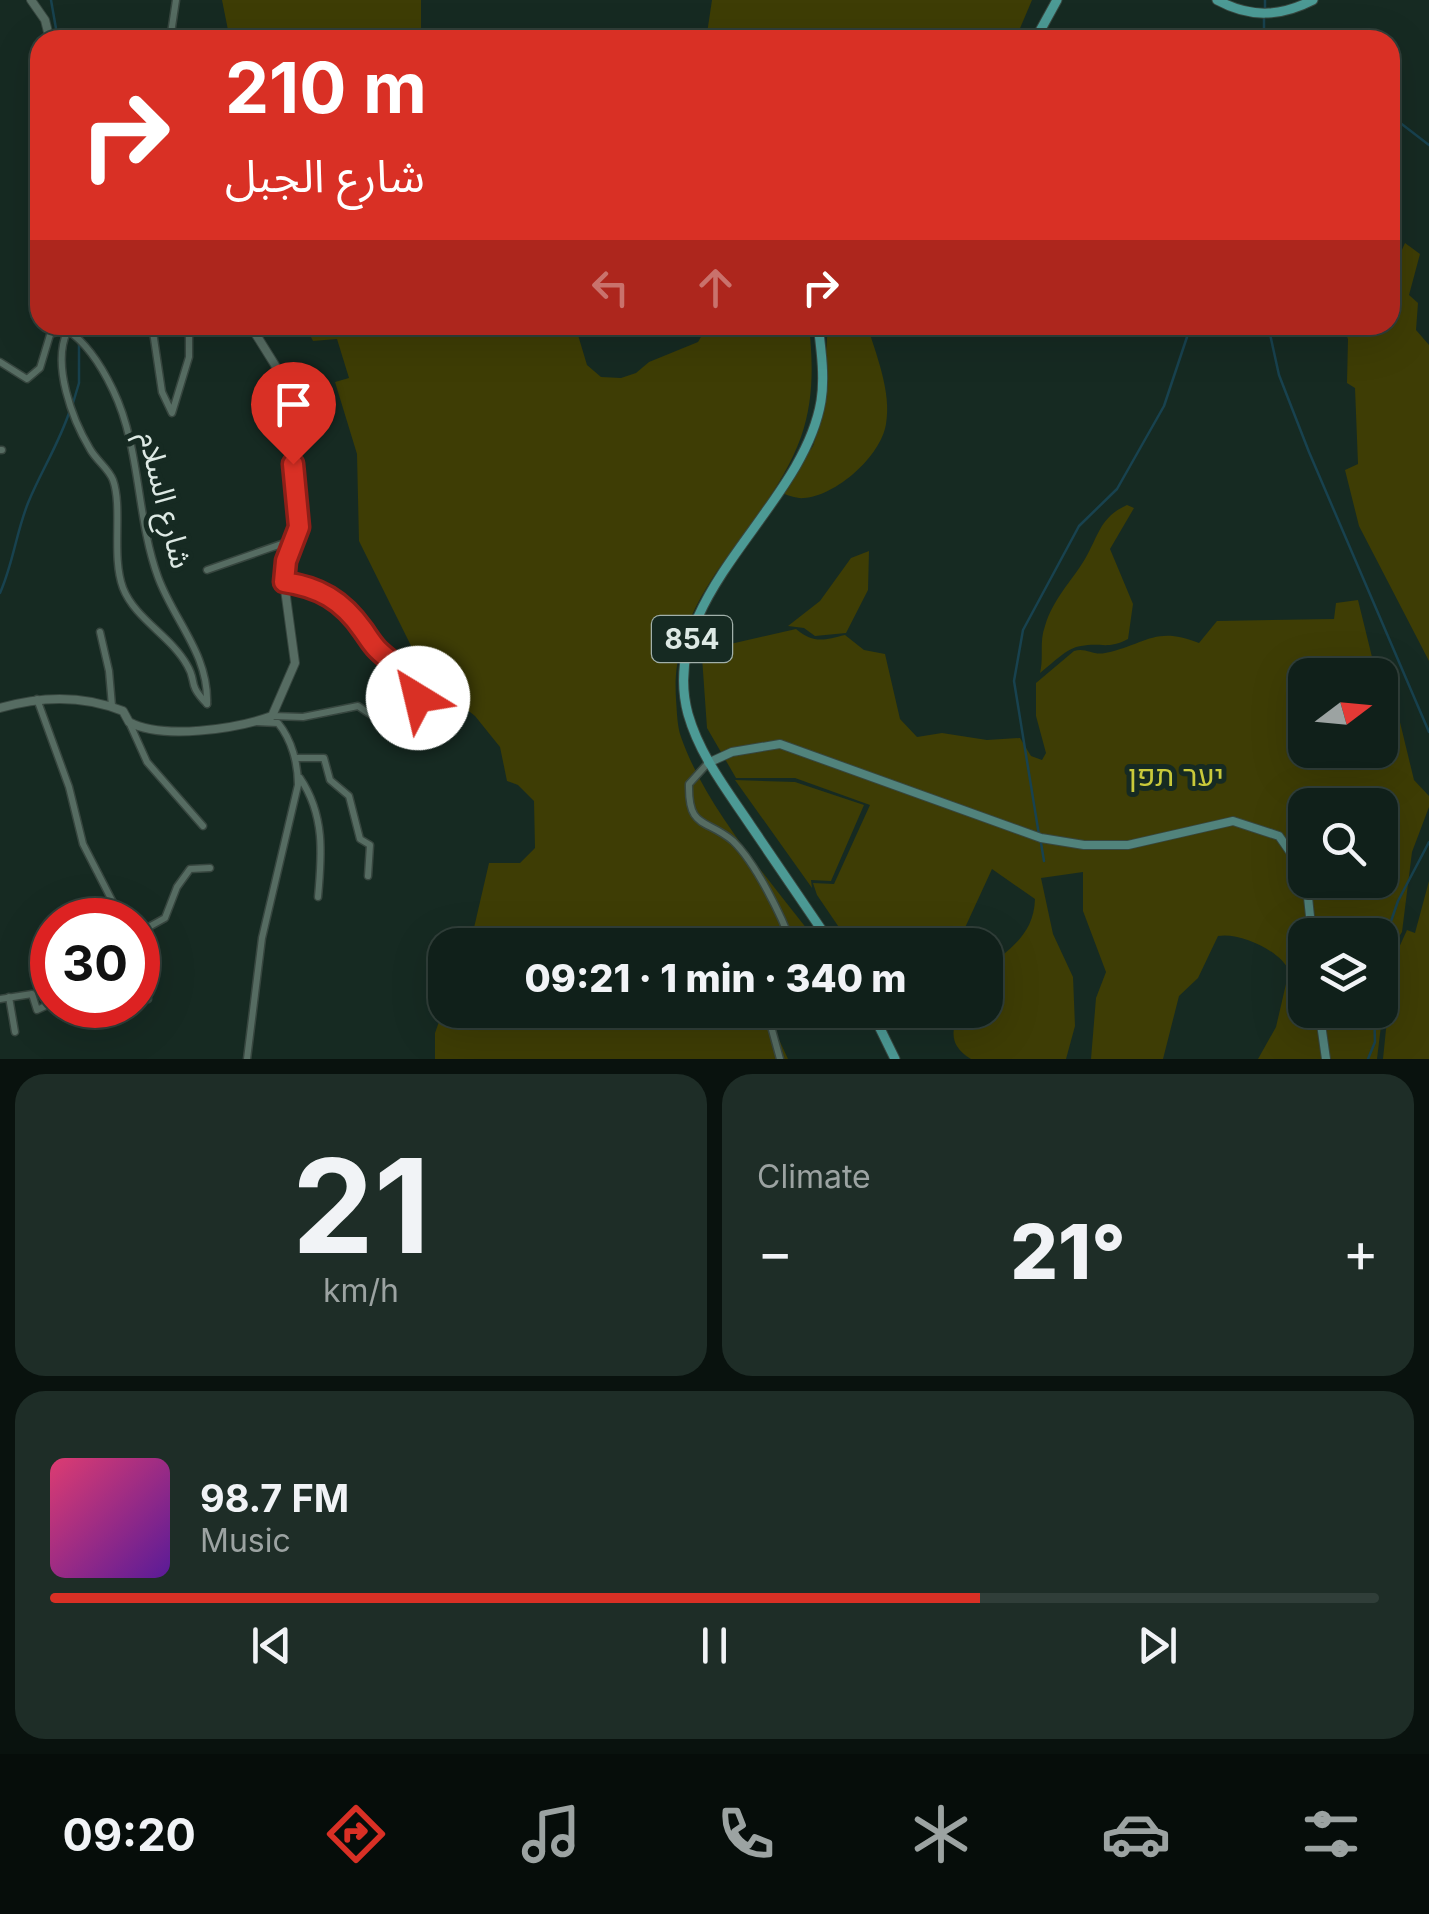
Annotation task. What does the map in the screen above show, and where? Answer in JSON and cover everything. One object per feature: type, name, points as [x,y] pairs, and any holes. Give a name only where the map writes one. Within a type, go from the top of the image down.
[{"type":"main road","points":[[1040,30],[1057,0]]},
{"type":"main road","points":[[1218,0],[1240,11],[1264,14],[1297,8],[1313,0]]},
{"type":"main road","name":"854","points":[[818,335],[821,401],[800,456],[724,570],[700,614],[686,654],[684,690],[708,763],[820,928]]},
{"type":"main road","points":[[708,763],[732,752],[780,744],[1041,838],[1084,845],[1128,845],[1233,821],[1279,836],[1295,859],[1307,888],[1310,918]]},
{"type":"main road","points":[[880,1028],[895,1059]]},
{"type":"main road","points":[[1322,1028],[1326,1059]]},
{"type":"street","points":[[31,0],[48,30]]},
{"type":"street","points":[[172,30],[176,0]]},
{"type":"street","points":[[0,362],[27,379],[40,368],[51,335]]},
{"type":"street","name":"شارع السلام","points":[[65,335],[63,366],[71,407],[90,450],[113,481],[123,589],[190,668],[191,688],[207,704],[208,688],[196,646],[178,620],[145,539],[141,496],[114,392],[74,335]]},
{"type":"street","points":[[153,335],[162,392],[172,413],[189,357],[189,335]]},
{"type":"street","points":[[256,335],[275,365],[283,388],[298,502],[299,527],[284,582],[295,663],[272,716]]},
{"type":"street","points":[[207,570],[293,540]]},
{"type":"street","points":[[256,722],[272,716],[303,718],[358,706],[377,718],[396,718],[411,711],[418,698],[416,686],[404,670],[375,648],[338,600],[313,586],[284,582]]},
{"type":"street","points":[[100,632],[112,706]]},
{"type":"street","points":[[38,699],[69,787],[83,844],[111,898]]},
{"type":"street","points":[[0,708],[38,699],[112,706],[123,711],[147,762],[202,826]]},
{"type":"street","points":[[129,722],[159,732],[278,723],[296,758],[298,776],[262,938],[246,1059]]},
{"type":"street","points":[[296,758],[324,758],[330,780],[349,796],[360,839],[370,845],[368,876]]},
{"type":"street","points":[[708,763],[689,784],[689,806],[701,825],[732,841],[770,898],[784,928]]},
{"type":"street","points":[[298,776],[312,795],[322,835],[318,897]]},
{"type":"street","points":[[160,920],[190,869],[210,868]]},
{"type":"street","points":[[0,999],[30,994]]},
{"type":"street","points":[[10,997],[15,1032]]},
{"type":"street","points":[[771,1028],[780,1059]]},
{"type":"green space","points":[[222,0],[421,0],[421,30],[228,30]]},
{"type":"green space","points":[[712,0],[1032,0],[1019,30],[708,30]]},
{"type":"green space","points":[[1405,243],[1420,254],[1409,295],[1418,303],[1416,330],[1429,345],[1429,661],[1359,526],[1345,470],[1358,464],[1355,388],[1347,383],[1346,335],[1400,335],[1400,254]]},
{"type":"green space","points":[[310,335],[578,335],[587,365],[601,377],[621,378],[698,342],[702,335],[810,335],[811,381],[801,437],[786,471],[723,562],[688,625],[678,660],[676,699],[681,737],[707,792],[806,928],[474,928],[489,863],[520,863],[535,848],[534,801],[518,785],[507,781],[500,747],[475,716],[427,678],[359,541],[357,454],[335,382],[349,378],[337,339],[313,341]]},
{"type":"green space","points":[[827,335],[870,335],[885,387],[887,412],[876,449],[855,472],[830,490],[804,498],[781,493],[813,446],[821,421]]},
{"type":"green space","points":[[1127,505],[1134,508],[1110,549],[1133,604],[1128,639],[1115,644],[1075,647],[1040,673],[1043,632],[1053,607],[1106,521]]},
{"type":"green space","points":[[869,551],[868,590],[846,633],[815,636],[804,628],[788,626],[820,601],[851,558]]},
{"type":"green space","name":"יער תפן","points":[[1358,600],[1372,658],[1288,658],[1288,768],[1398,768],[1398,714],[1414,780],[1429,796],[1429,807],[1412,852],[1402,932],[1398,938],[1398,918],[1288,918],[1288,969],[1269,950],[1248,940],[1218,936],[1198,978],[1179,996],[1163,1059],[1091,1059],[1096,998],[1106,972],[1083,911],[1083,872],[1041,878],[1053,934],[1073,977],[1075,1026],[1066,1059],[971,1059],[964,1054],[956,1044],[955,1028],[1003,1028],[1003,955],[1025,932],[1035,899],[992,869],[965,928],[839,928],[813,883],[834,884],[870,805],[795,778],[736,778],[707,728],[702,657],[726,645],[796,629],[819,640],[845,635],[864,650],[885,654],[900,719],[917,737],[942,733],[987,740],[1020,738],[1031,756],[1042,760],[1046,753],[1036,716],[1036,683],[1074,651],[1105,653],[1160,636],[1199,643],[1217,621],[1334,619],[1336,603]]},
{"type":"green space","points":[[735,780],[795,782],[864,805],[831,881],[811,880],[812,888]]},
{"type":"green space","points":[[1429,881],[1429,1059],[1383,1059],[1386,1028],[1398,1028],[1398,950],[1407,930],[1415,933]]},
{"type":"green space","name":"יער תפן","points":[[1288,975],[1288,1028],[1381,1028],[1377,1059],[1258,1059],[1276,1027]]},
{"type":"green space","points":[[437,1028],[776,1028],[788,1059],[435,1059]]},
{"type":"waterway","points":[[51,0],[56,30]]},
{"type":"waterway","points":[[1265,0],[1265,9]]},
{"type":"waterway","points":[[1264,17],[1264,30]]},
{"type":"waterway","points":[[1400,123],[1429,145]]},
{"type":"waterway","points":[[73,403],[79,383],[79,335]]},
{"type":"waterway","points":[[1039,835],[1014,681],[1023,630],[1079,526],[1117,489],[1164,406],[1188,335]]},
{"type":"waterway","points":[[1270,335],[1279,375],[1309,452],[1429,732]]},
{"type":"waterway","points":[[0,593],[28,503],[70,410]]},
{"type":"waterway","points":[[1392,918],[1429,842]]},
{"type":"waterway","points":[[1041,843],[1044,861]]},
{"type":"waterway","points":[[1368,1059],[1375,1042],[1375,1028]]},
{"type":"route","points":[[293,464],[299,527],[286,561],[284,582],[313,586],[338,600],[375,648],[404,670],[416,686],[418,698]]}]
